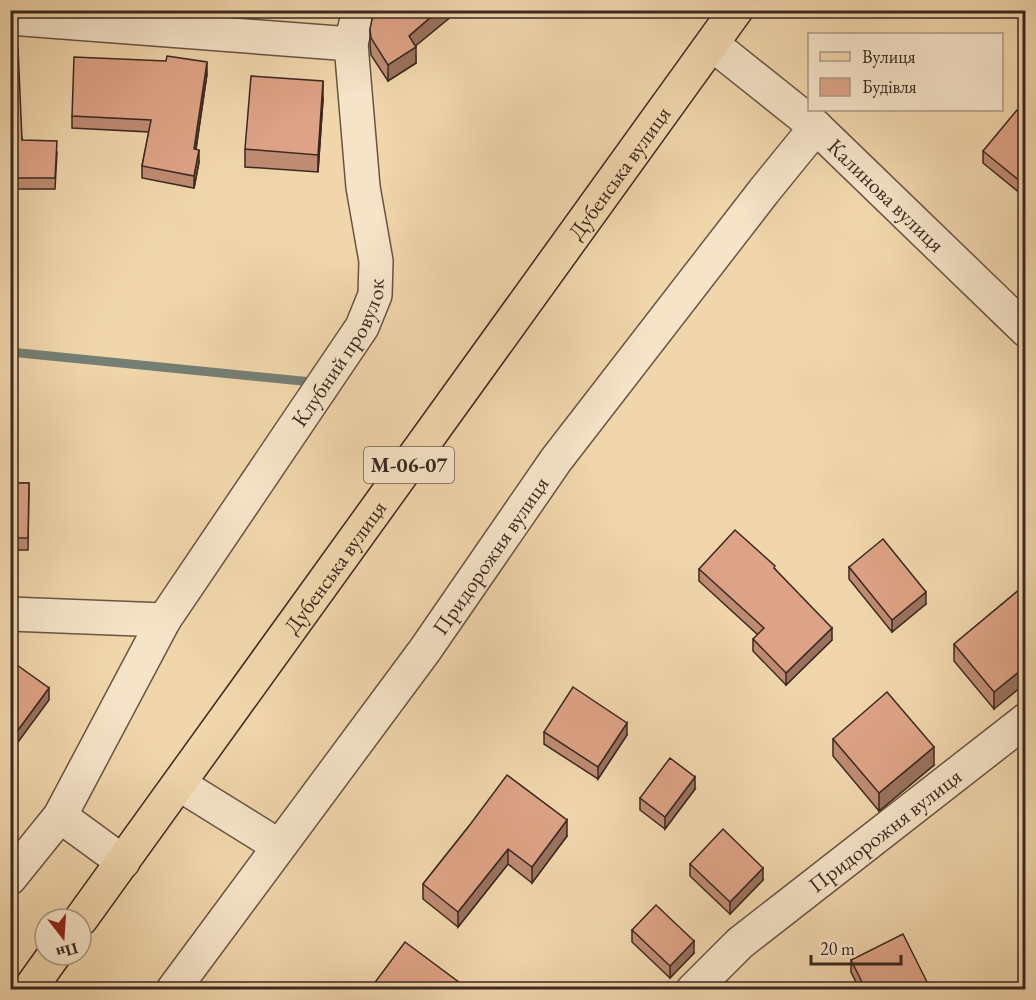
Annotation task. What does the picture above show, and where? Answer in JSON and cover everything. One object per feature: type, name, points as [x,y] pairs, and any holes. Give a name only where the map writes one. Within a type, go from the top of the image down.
[{"type":"main road","name":"Дубенська вулиця","points":[[90,907],[736,10]]},
{"type":"main road","points":[[29,990],[45,967]]},
{"type":"street","name":"Клубний провулок","points":[[10,878],[60,816],[164,620],[362,327],[375,295],[376,261],[363,187],[351,44],[359,10]]},
{"type":"street","points":[[10,18],[351,44]]},
{"type":"street","name":"Калинова вулиця","points":[[712,44],[816,127],[1026,330]]},
{"type":"street","name":"Придорожня вулиця","points":[[173,990],[425,650],[556,460],[816,127]]},
{"type":"street","points":[[10,614],[164,620]]},
{"type":"street","name":"Придорожня вулиця","points":[[693,990],[740,943],[1026,720]]},
{"type":"street","points":[[179,784],[279,846]]},
{"type":"street","points":[[60,816],[123,862]]},
{"type":"building","points":[[385,10],[439,10],[409,36],[416,47],[388,65],[371,38],[370,29],[372,19]]},
{"type":"building","points":[[10,48],[18,48],[22,140],[57,141],[55,178],[10,178]]},
{"type":"building","points":[[167,56],[207,62],[194,149],[199,150],[194,176],[142,166],[151,120],[72,116],[74,57],[166,61]]},
{"type":"building","points":[[251,76],[323,81],[318,155],[245,149]]},
{"type":"building","points":[[1017,110],[1026,117],[1026,186],[983,151]]},
{"type":"building","points":[[10,483],[29,483],[28,538],[10,538]]},
{"type":"building","points":[[735,530],[775,566],[774,568],[832,628],[786,673],[753,639],[764,628],[699,569]]},
{"type":"building","points":[[883,539],[926,592],[892,620],[849,567]]},
{"type":"building","points":[[1026,584],[1026,666],[994,692],[954,644]]},
{"type":"building","points":[[10,660],[49,688],[10,741]]},
{"type":"building","points":[[573,687],[627,723],[598,767],[544,732]]},
{"type":"building","points":[[887,692],[934,747],[879,793],[833,739]]},
{"type":"building","points":[[670,758],[695,777],[665,817],[640,798]]},
{"type":"building","points":[[507,775],[567,820],[532,867],[508,849],[458,912],[423,884]]},
{"type":"building","points":[[723,829],[763,868],[730,902],[690,864]]},
{"type":"building","points":[[656,905],[694,941],[670,966],[632,930]]},
{"type":"building","points":[[903,934],[931,990],[866,990],[851,960]]},
{"type":"building","points":[[405,942],[460,983],[455,990],[370,989]]},
{"type":"waterway","points":[[10,352],[312,382]]}]
